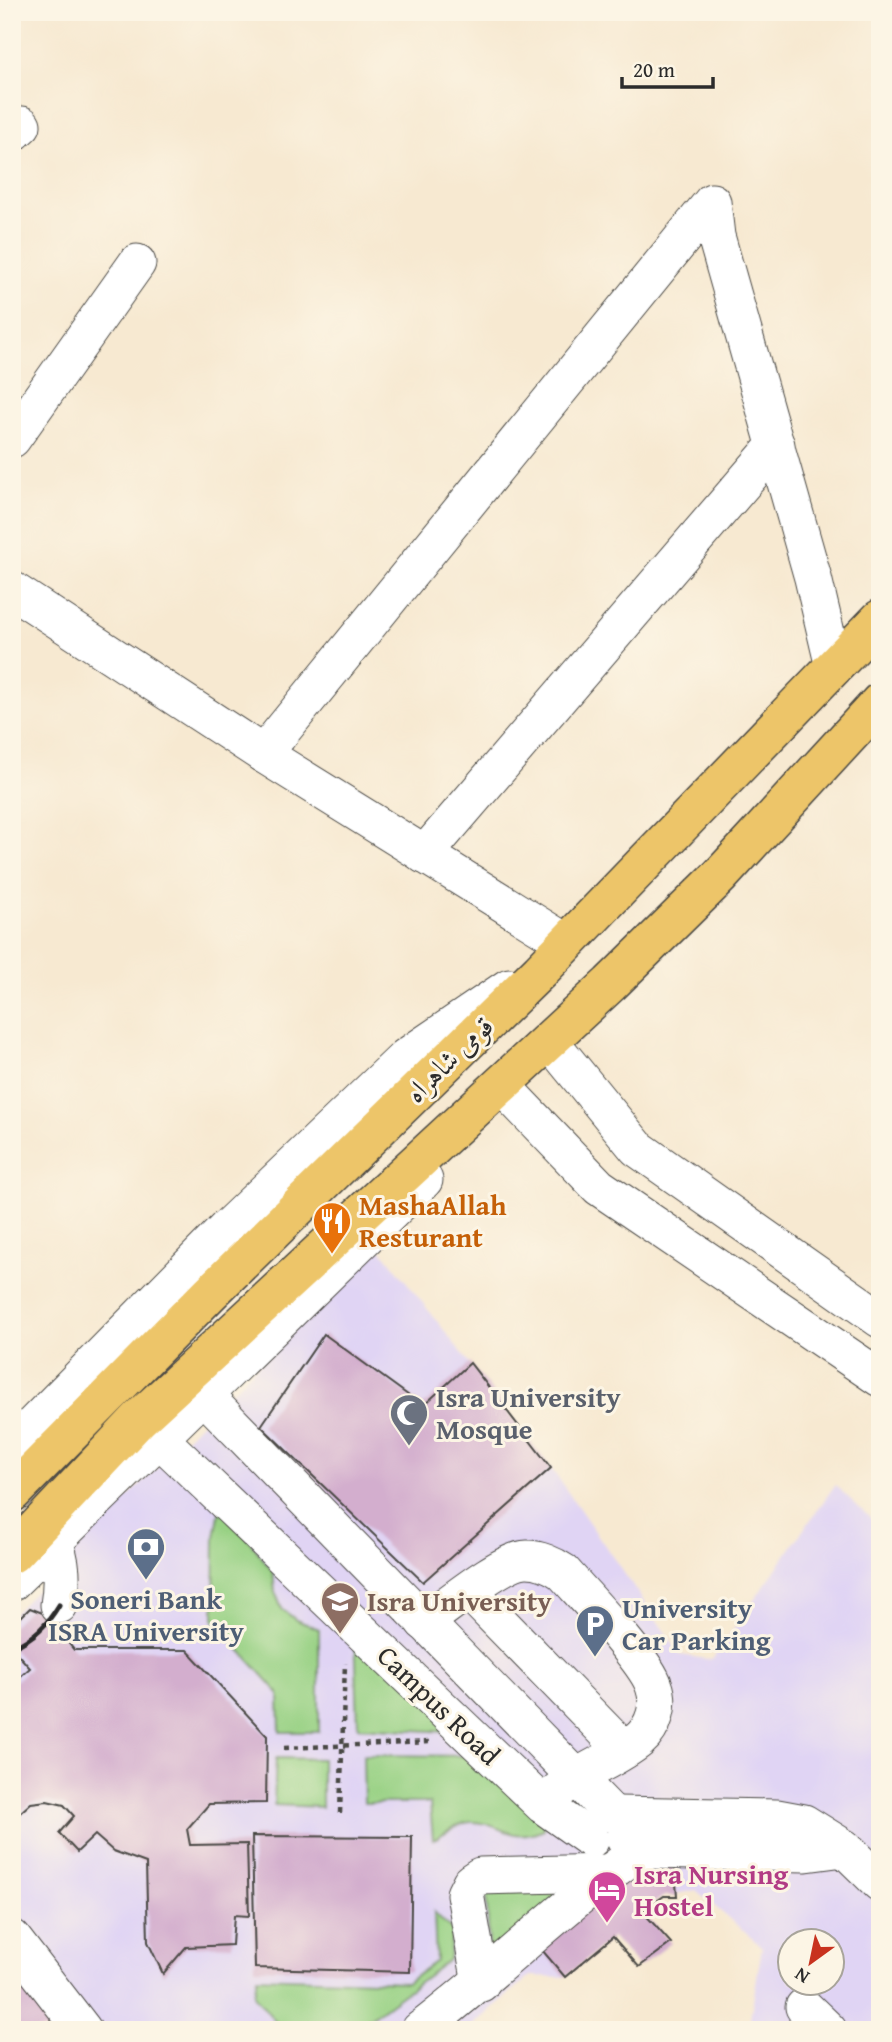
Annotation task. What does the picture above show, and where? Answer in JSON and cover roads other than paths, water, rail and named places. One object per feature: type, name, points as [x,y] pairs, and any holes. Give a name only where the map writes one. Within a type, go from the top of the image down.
[{"type":"highway","name":"قومی شاہراہ","points":[[12,1493],[210,1293],[554,956],[880,619]]},
{"type":"highway","name":"قومی شاہراہ","points":[[12,1554],[49,1530],[149,1429],[552,1046],[578,1014],[720,876],[880,702]]},
{"type":"highway","points":[[554,956],[578,1014]]},
{"type":"street","points":[[263,754],[712,202],[716,236],[813,578],[834,667]]},
{"type":"street","points":[[12,439],[137,263]]},
{"type":"street","points":[[424,855],[776,445]]},
{"type":"street","points":[[12,590],[263,754],[424,855],[554,956],[407,1056],[226,1229],[12,1446]]},
{"type":"street","points":[[610,984],[578,1030],[552,1046],[637,1148],[880,1319]]},
{"type":"street","points":[[507,1089],[599,1187],[880,1378]]},
{"type":"street","name":"Campus Road","points":[[195,1385],[574,1777],[610,1844]]},
{"type":"street","name":"Campus Road","points":[[149,1429],[543,1805],[610,1844]]},
{"type":"street","points":[[12,1582],[49,1530]]},
{"type":"street","points":[[49,1530],[63,1580],[59,1605]]},
{"type":"street","points":[[424,1622],[504,1565],[527,1559],[553,1565],[563,1572],[636,1658],[654,1685],[657,1708],[650,1728],[624,1750],[574,1777],[543,1805]]},
{"type":"street","points":[[469,1591],[624,1750]]},
{"type":"street","points":[[420,2030],[481,1983],[610,1844]]},
{"type":"street","points":[[481,1983],[465,1894],[471,1882],[480,1876],[610,1844],[806,1853],[844,1848],[880,1883]]},
{"type":"street","points":[[12,1938],[83,2030]]},
{"type":"railway","points":[[12,1648],[39,1630],[59,1605]]},
{"type":"place","name":"MashaAllah Resturant","points":[[332,1255]]},
{"type":"place","name":"Isra University Mosque","points":[[409,1447]]},
{"type":"place","name":"Soneri Bank ISRA University","points":[[146,1581]]},
{"type":"place","name":"Isra University","points":[[340,1635]]},
{"type":"place","name":"University Car Parking","points":[[595,1658]]},
{"type":"place","name":"Isra Nursing Hostel","points":[[607,1924]]}]
